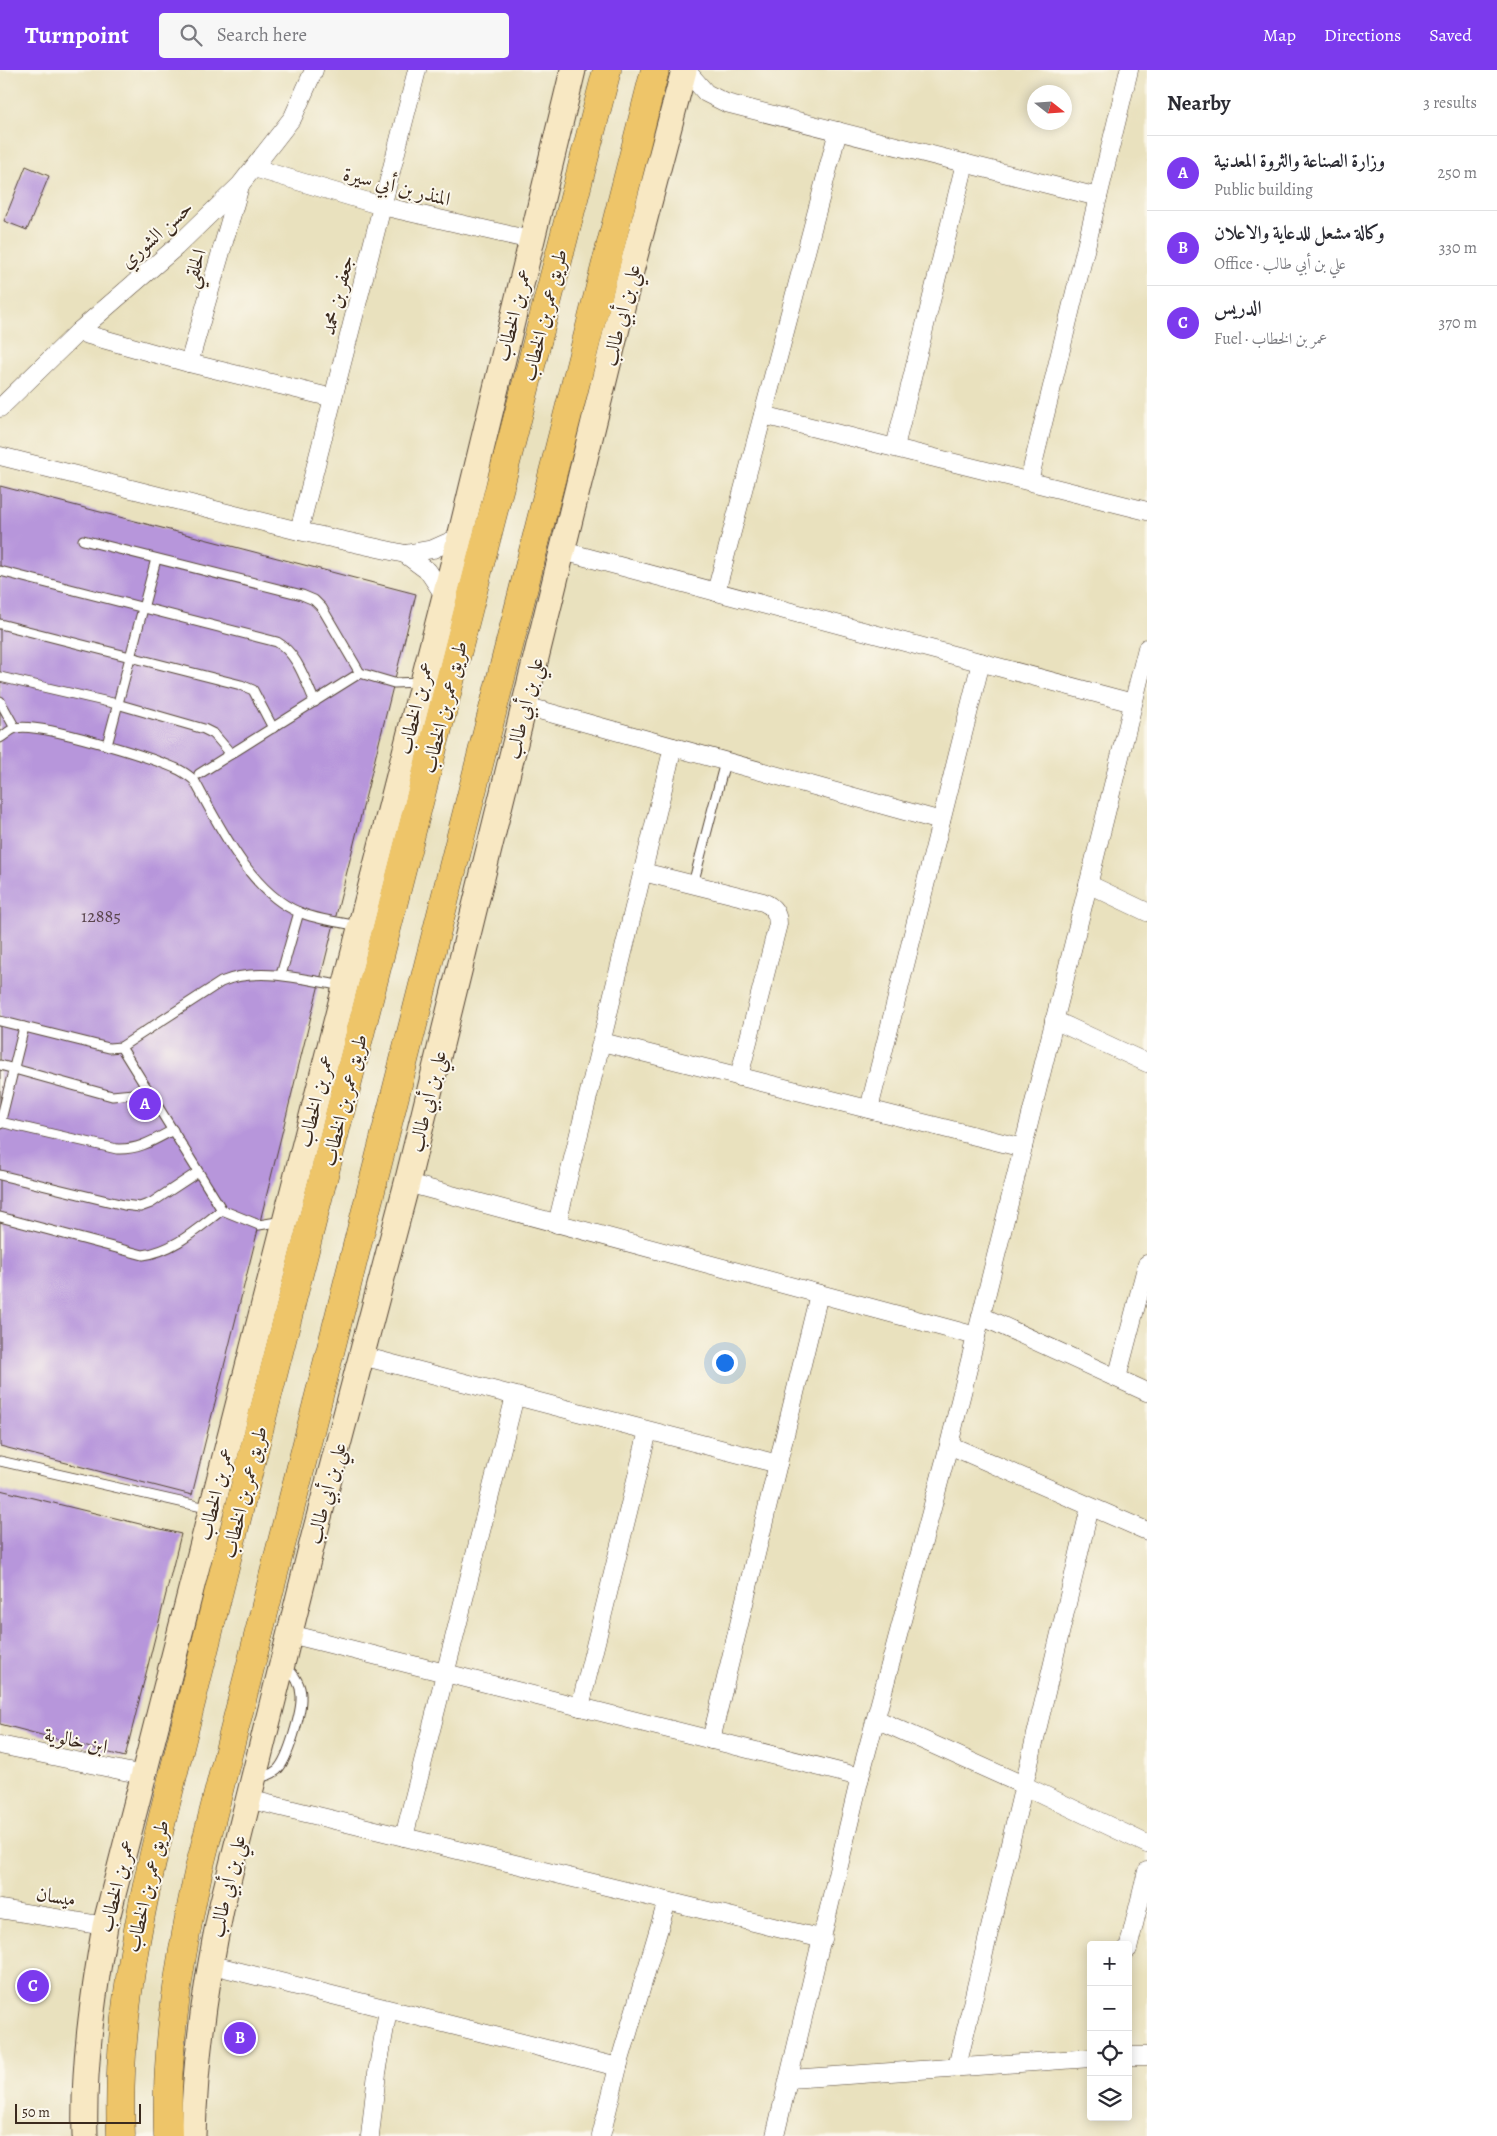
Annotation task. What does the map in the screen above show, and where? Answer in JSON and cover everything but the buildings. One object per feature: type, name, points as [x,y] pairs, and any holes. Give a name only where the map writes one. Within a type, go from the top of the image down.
[{"type":"main road","name":"طريق عمر بن الخطاب","points":[[121,2136],[121,2068],[124,2015],[130,1962],[149,1872],[272,1381],[607,70]]},
{"type":"main road","points":[[168,2136],[169,2074],[173,2022],[188,1920],[199,1869],[655,70]]},
{"type":"street","name":"حسن الشوري","points":[[0,408],[78,332],[176,247],[240,185],[293,116],[314,70]]},
{"type":"street","name":"جعفر بن محمد","points":[[299,532],[417,70]]},
{"type":"street","name":"عمر بن الخطاب","points":[[85,2136],[88,2048],[92,2006],[105,1926],[286,1221],[359,926],[460,537],[573,70]]},
{"type":"street","points":[[685,70],[706,93],[726,103],[1098,197]]},
{"type":"street","name":"علي بن أبي طالب","points":[[193,2136],[196,2070],[209,1964],[222,1905],[314,1536],[407,1183],[630,275],[685,70]]},
{"type":"street","points":[[1029,481],[1129,70]]},
{"type":"street","points":[[716,592],[838,131]]},
{"type":"street","points":[[895,447],[965,163]]},
{"type":"street","name":"المنذر بن أبي سيرة","points":[[254,168],[382,206],[531,240]]},
{"type":"street","name":"الحلقي","points":[[189,363],[240,185]]},
{"type":"street","points":[[516,303],[559,256]]},
{"type":"street","points":[[592,313],[630,275]]},
{"type":"street","points":[[78,332],[189,363],[333,398]]},
{"type":"street","points":[[763,415],[1147,511]]},
{"type":"street","points":[[0,456],[299,532],[405,554],[433,549],[460,537]]},
{"type":"street","points":[[563,551],[1133,703]]},
{"type":"street","points":[[405,554],[428,571],[444,596]]},
{"type":"street","points":[[775,2136],[860,1777],[949,1446],[1147,648]]},
{"type":"street","points":[[869,1109],[981,662]]},
{"type":"street","points":[[525,706],[941,822]]},
{"type":"street","points":[[557,1224],[673,747]]},
{"type":"street","points":[[643,872],[763,902],[773,908],[778,918],[739,1077]]},
{"type":"street","points":[[1088,884],[1147,912]]},
{"type":"street","points":[[1054,1020],[1147,1063]]},
{"type":"street","points":[[602,1042],[1023,1148]]},
{"type":"street","points":[[407,1183],[976,1336]]},
{"type":"street","points":[[1117,1378],[1147,1264]]},
{"type":"street","points":[[712,1740],[819,1294]]},
{"type":"street","points":[[981,1316],[1147,1392]]},
{"type":"street","points":[[362,1356],[778,1464]]},
{"type":"street","points":[[237,1408],[272,1381]]},
{"type":"street","points":[[404,1837],[515,1396]]},
{"type":"street","points":[[580,1707],[648,1430]]},
{"type":"street","points":[[949,1446],[1147,1531]]},
{"type":"street","points":[[298,1481],[314,1536]]},
{"type":"street","points":[[957,2067],[1090,1507]]},
{"type":"street","points":[[290,1634],[860,1777]]},
{"type":"street","points":[[876,1719],[1023,1784],[1147,1844]]},
{"type":"street","name":"ابن خالوية","points":[[0,1746],[144,1775]]},
{"type":"street","points":[[250,1788],[404,1837],[823,1939]]},
{"type":"street","points":[[131,1829],[149,1872]]},
{"type":"street","points":[[1130,1941],[1147,1871]]},
{"type":"street","points":[[601,2136],[618,2067],[667,1901]]},
{"type":"street","name":"ميسان","points":[[0,1909],[105,1926]]},
{"type":"street","points":[[209,1964],[618,2067]]},
{"type":"street","points":[[370,2136],[377,2073],[388,2010]]},
{"type":"street","points":[[1132,2056],[1147,2056]]},
{"type":"street","points":[[790,2079],[1087,2058]]},
{"type":"lane","points":[[83,540],[302,595],[314,600],[322,608],[360,673],[394,683],[422,682]]},
{"type":"lane","points":[[108,746],[117,704],[156,559]]},
{"type":"lane","points":[[0,571],[277,642],[285,647],[294,657],[314,702]]},
{"type":"lane","points":[[0,624],[241,685],[253,690],[273,728]]},
{"type":"lane","points":[[199,774],[360,673]]},
{"type":"lane","points":[[0,677],[117,704],[209,731],[222,740],[231,754]]},
{"type":"lane","points":[[0,701],[15,728]]},
{"type":"lane","points":[[0,738],[15,728],[34,728],[108,746],[187,773],[194,780],[225,836],[248,868],[280,900],[299,912],[359,926]]},
{"type":"lane","points":[[693,884],[725,762]]},
{"type":"lane","points":[[280,975],[299,912]]},
{"type":"lane","points":[[0,1021],[110,1048],[121,1048],[221,982],[232,977],[280,975],[344,986]]},
{"type":"lane","points":[[24,1027],[0,1123],[117,1150],[130,1150],[143,1146],[173,1130]]},
{"type":"lane","points":[[121,1048],[222,1210],[259,1225],[286,1221]]},
{"type":"lane","points":[[0,1065],[112,1096],[133,1094],[146,1088]]},
{"type":"lane","points":[[0,1175],[124,1205],[140,1207],[151,1203],[198,1172]]},
{"type":"lane","points":[[0,1217],[143,1256],[169,1248],[222,1210]]},
{"type":"lane","points":[[0,1461],[212,1509]]},
{"type":"place","name":"وزارة الصناعة والثروة المعدنية","points":[[145,1104]]},
{"type":"place","name":"الدريس","points":[[33,1986]]},
{"type":"place","name":"وكالة مشعل للدعاية والاعلان","points":[[240,2038]]}]
